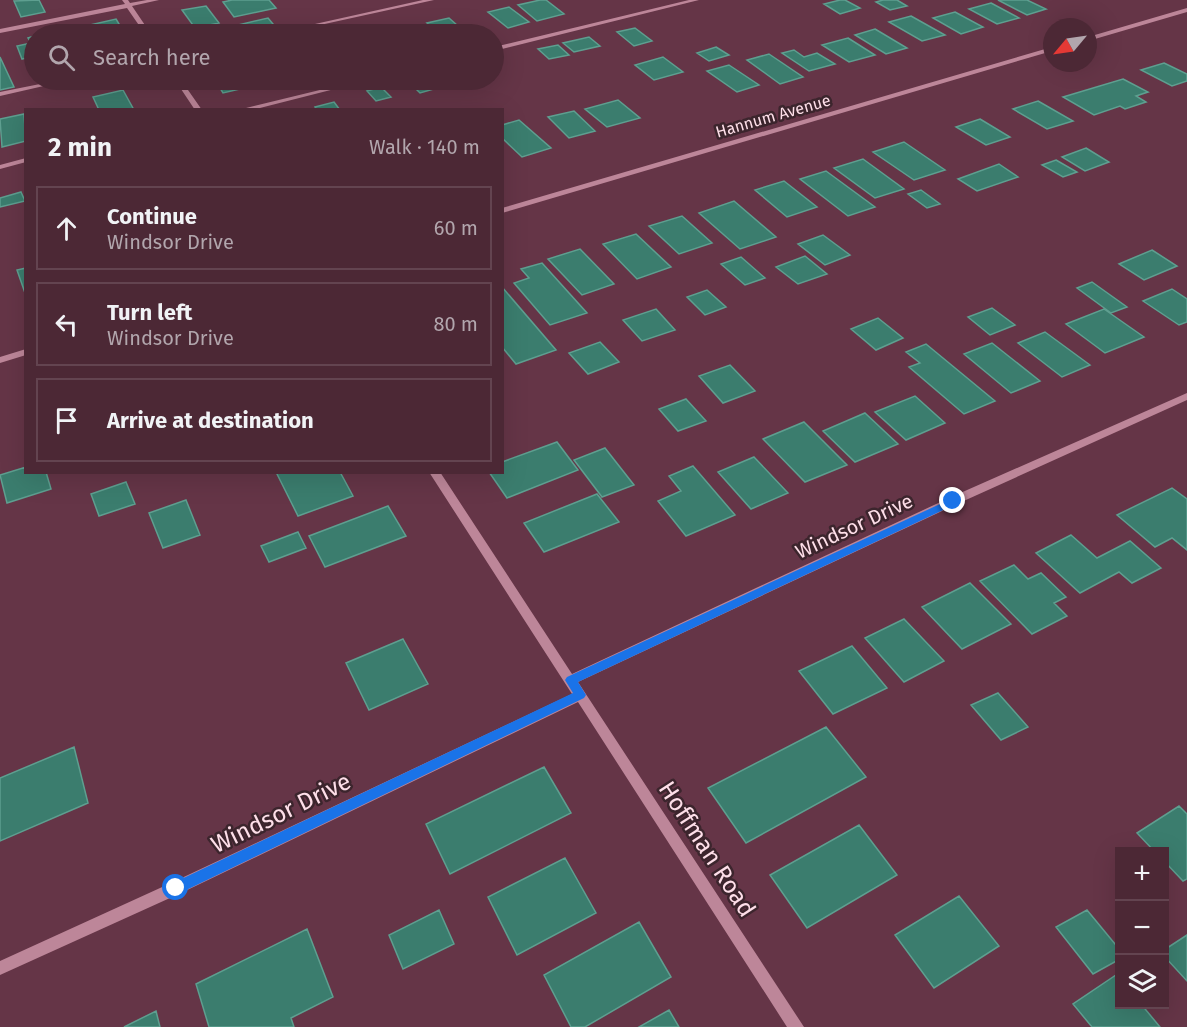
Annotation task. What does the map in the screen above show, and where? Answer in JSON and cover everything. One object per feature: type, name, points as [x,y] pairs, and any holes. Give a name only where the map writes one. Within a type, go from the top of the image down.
[{"type":"street","points":[[32,24],[127,3],[156,0]]},
{"type":"street","points":[[319,24],[431,0]]},
{"type":"street","points":[[504,47],[696,0]]},
{"type":"street","points":[[127,3],[141,24]]},
{"type":"street","points":[[1097,36],[1187,10]]},
{"type":"street","points":[[0,31],[24,26]]},
{"type":"street","name":"Hannum Avenue","points":[[504,210],[1043,52]]},
{"type":"street","points":[[0,94],[24,89]]},
{"type":"street","points":[[185,90],[198,108]]},
{"type":"street","points":[[249,108],[325,90]]},
{"type":"street","points":[[0,166],[24,160]]},
{"type":"street","points":[[0,360],[24,353]]},
{"type":"street","name":"Windsor Drive","points":[[571,680],[953,501],[1187,396]]},
{"type":"street","points":[[435,474],[571,680]]},
{"type":"street","name":"Hoffman Road","points":[[571,680],[796,1027]]},
{"type":"street","name":"Windsor Drive","points":[[0,968],[166,893],[580,695]]},
{"type":"building","points":[[39,0],[45,12],[21,17],[14,1]]},
{"type":"building","points":[[269,0],[276,8],[234,17],[223,2]]},
{"type":"building","points":[[546,0],[564,14],[537,21],[518,5]]},
{"type":"building","points":[[845,0],[860,8],[840,14],[824,4]]},
{"type":"building","points":[[897,0],[907,6],[890,10],[876,2]]},
{"type":"building","points":[[998,0],[1027,0],[1046,9],[1027,15]]},
{"type":"building","points":[[991,3],[1019,18],[997,24],[969,9]]},
{"type":"building","points":[[206,6],[219,23],[192,24],[182,10]]},
{"type":"building","points":[[509,7],[529,22],[508,28],[488,12]]},
{"type":"building","points":[[955,12],[983,27],[961,34],[933,18]]},
{"type":"building","points":[[911,16],[945,35],[922,41],[889,22]]},
{"type":"building","points":[[268,18],[273,24],[243,24]]},
{"type":"building","points":[[449,18],[456,24],[428,24]]},
{"type":"building","points":[[116,19],[119,24],[94,24]]},
{"type":"building","points":[[635,28],[652,41],[634,46],[617,32]]},
{"type":"building","points":[[875,29],[907,48],[886,54],[855,35]]},
{"type":"building","points":[[589,37],[600,46],[574,52],[563,43]]},
{"type":"building","points":[[848,38],[875,55],[849,62],[822,45]]},
{"type":"building","points":[[24,44],[24,58],[22,59],[17,46]]},
{"type":"building","points":[[558,45],[569,55],[549,59],[538,49]]},
{"type":"building","points":[[716,47],[729,55],[709,61],[697,53]]},
{"type":"building","points":[[794,50],[804,57],[817,53],[835,64],[809,71],[782,53]]},
{"type":"building","points":[[769,54],[803,77],[780,84],[747,60]]},
{"type":"building","points":[[0,57],[14,87],[0,90]]},
{"type":"building","points":[[663,57],[683,72],[654,80],[635,65]]},
{"type":"building","points":[[1164,63],[1187,74],[1187,81],[1172,86],[1141,70]]},
{"type":"building","points":[[729,65],[759,85],[737,92],[707,71]]},
{"type":"building","points":[[1123,79],[1148,92],[1136,96],[1146,102],[1125,109],[1120,106],[1094,115],[1063,97]]},
{"type":"building","points":[[123,90],[133,108],[98,108],[93,97]]},
{"type":"building","points":[[384,90],[391,97],[376,101],[367,91]]},
{"type":"building","points":[[618,100],[640,118],[607,127],[585,109]]},
{"type":"building","points":[[1038,101],[1073,121],[1047,129],[1013,109]]},
{"type":"building","points":[[334,102],[338,108],[316,108]]},
{"type":"building","points":[[574,111],[595,131],[569,138],[548,117]]},
{"type":"building","points":[[24,114],[24,142],[2,147],[0,119]]},
{"type":"building","points":[[980,119],[1010,137],[986,145],[956,127]]},
{"type":"building","points":[[519,120],[551,148],[522,157],[504,140],[504,124]]},
{"type":"building","points":[[904,142],[945,170],[914,180],[873,152]]},
{"type":"building","points":[[1086,148],[1109,162],[1085,171],[1062,157]]},
{"type":"building","points":[[863,159],[904,189],[875,198],[834,168]]},
{"type":"building","points":[[1056,160],[1077,172],[1063,177],[1042,165]]},
{"type":"building","points":[[999,164],[1018,177],[977,191],[958,179]]},
{"type":"building","points":[[826,171],[875,207],[848,216],[800,179]]},
{"type":"building","points":[[784,181],[817,207],[787,217],[755,190]]},
{"type":"building","points":[[921,190],[940,204],[927,208],[908,194]]},
{"type":"building","points":[[21,192],[24,201],[0,207],[0,198]]},
{"type":"building","points":[[734,201],[776,237],[740,249],[699,213]]},
{"type":"building","points":[[682,216],[712,243],[679,254],[649,226]]},
{"type":"building","points":[[636,234],[671,267],[637,279],[603,244]]},
{"type":"building","points":[[823,235],[850,255],[825,265],[798,244]]},
{"type":"building","points":[[580,249],[614,284],[582,295],[548,259]]},
{"type":"building","points":[[1152,250],[1177,266],[1144,280],[1119,264]]},
{"type":"building","points":[[805,256],[827,274],[798,284],[776,267]]},
{"type":"building","points":[[741,257],[765,278],[745,285],[721,264]]},
{"type":"building","points":[[542,263],[587,313],[550,325],[514,283],[529,278],[521,269]]},
{"type":"building","points":[[24,268],[24,290],[17,270]]},
{"type":"building","points":[[1092,282],[1127,307],[1111,313],[1077,288]]},
{"type":"building","points":[[504,289],[556,350],[516,364],[504,349]]},
{"type":"building","points":[[1172,289],[1187,299],[1187,322],[1179,325],[1143,301]]},
{"type":"building","points":[[707,290],[726,307],[705,315],[687,297]]},
{"type":"building","points":[[992,308],[1015,325],[990,335],[968,317]]},
{"type":"building","points":[[656,309],[675,330],[642,341],[623,320]]},
{"type":"building","points":[[1104,309],[1144,337],[1105,353],[1066,324]]},
{"type":"building","points":[[878,318],[903,338],[876,350],[851,329]]},
{"type":"building","points":[[1045,332],[1090,365],[1062,377],[1018,343]]},
{"type":"building","points":[[600,342],[619,362],[588,374],[569,353]]},
{"type":"building","points":[[992,343],[1040,381],[1011,393],[964,354]]},
{"type":"building","points":[[926,344],[995,401],[964,414],[909,367],[920,363],[906,352]]},
{"type":"building","points":[[730,365],[755,391],[723,403],[699,376]]},
{"type":"building","points":[[915,396],[945,423],[906,440],[875,412]]},
{"type":"building","points":[[686,399],[706,421],[678,431],[659,409]]},
{"type":"building","points":[[865,413],[898,444],[855,462],[823,431]]},
{"type":"building","points":[[804,422],[847,465],[805,482],[763,439]]},
{"type":"building","points":[[557,442],[578,470],[507,498],[490,474],[504,474],[504,461]]},
{"type":"building","points":[[605,448],[634,485],[602,497],[574,460]]},
{"type":"building","points":[[754,457],[788,493],[751,509],[718,472]]},
{"type":"building","points":[[693,466],[735,515],[686,536],[658,501],[681,491],[669,476]]},
{"type":"building","points":[[24,468],[24,474],[47,474],[51,489],[7,503],[0,475]]},
{"type":"building","points":[[277,474],[341,474],[353,496],[298,516]]},
{"type":"building","points":[[126,482],[135,504],[99,516],[91,494]]},
{"type":"building","points":[[1172,488],[1187,499],[1187,550],[1172,538],[1155,547],[1117,515]]},
{"type":"building","points":[[597,494],[619,522],[544,552],[524,523]]},
{"type":"building","points":[[186,500],[200,535],[163,548],[149,513]]},
{"type":"building","points":[[388,506],[406,536],[325,567],[309,536]]},
{"type":"building","points":[[298,532],[306,548],[269,562],[261,546]]},
{"type":"building","points":[[1071,535],[1097,558],[1130,541],[1161,568],[1132,583],[1119,572],[1080,593],[1036,553]]},
{"type":"building","points":[[1014,565],[1028,579],[1041,573],[1066,597],[1054,603],[1067,616],[1032,634],[980,581]]},
{"type":"building","points":[[970,583],[1011,624],[962,649],[922,607]]},
{"type":"building","points":[[904,619],[944,661],[904,682],[865,638]]},
{"type":"building","points":[[403,639],[428,684],[369,710],[346,663]]},
{"type":"building","points":[[852,646],[887,688],[833,714],[799,671]]},
{"type":"building","points":[[998,693],[1028,727],[1001,740],[971,705]]},
{"type":"building","points":[[826,727],[866,777],[746,843],[708,788]]},
{"type":"building","points":[[74,747],[88,803],[0,841],[0,778]]},
{"type":"building","points":[[544,767],[571,813],[450,874],[426,824]]},
{"type":"building","points":[[1179,806],[1187,814],[1187,879],[1183,881],[1169,866],[1169,847],[1150,847],[1137,833]]},
{"type":"building","points":[[859,825],[897,875],[807,928],[770,875]]},
{"type":"building","points":[[565,858],[596,913],[517,955],[488,897]]},
{"type":"building","points":[[959,896],[999,946],[934,988],[895,935]]},
{"type":"building","points":[[439,910],[454,944],[403,969],[389,935]]},
{"type":"building","points":[[1087,910],[1115,944],[1115,962],[1093,974],[1056,927]]},
{"type":"building","points":[[639,922],[671,977],[585,1027],[571,1027],[544,975]]},
{"type":"building","points":[[307,929],[333,997],[291,1018],[294,1027],[209,1027],[196,984]]},
{"type":"building","points":[[1187,935],[1187,981],[1169,961],[1169,947]]},
{"type":"building","points":[[1115,976],[1115,1009],[1145,1009],[1160,1027],[1092,1027],[1073,1004]]},
{"type":"building","points":[[669,1010],[679,1027],[639,1027]]},
{"type":"building","points":[[156,1011],[160,1027],[124,1027]]},
{"type":"route","points":[[176,888],[580,695],[571,680],[953,501]]}]
